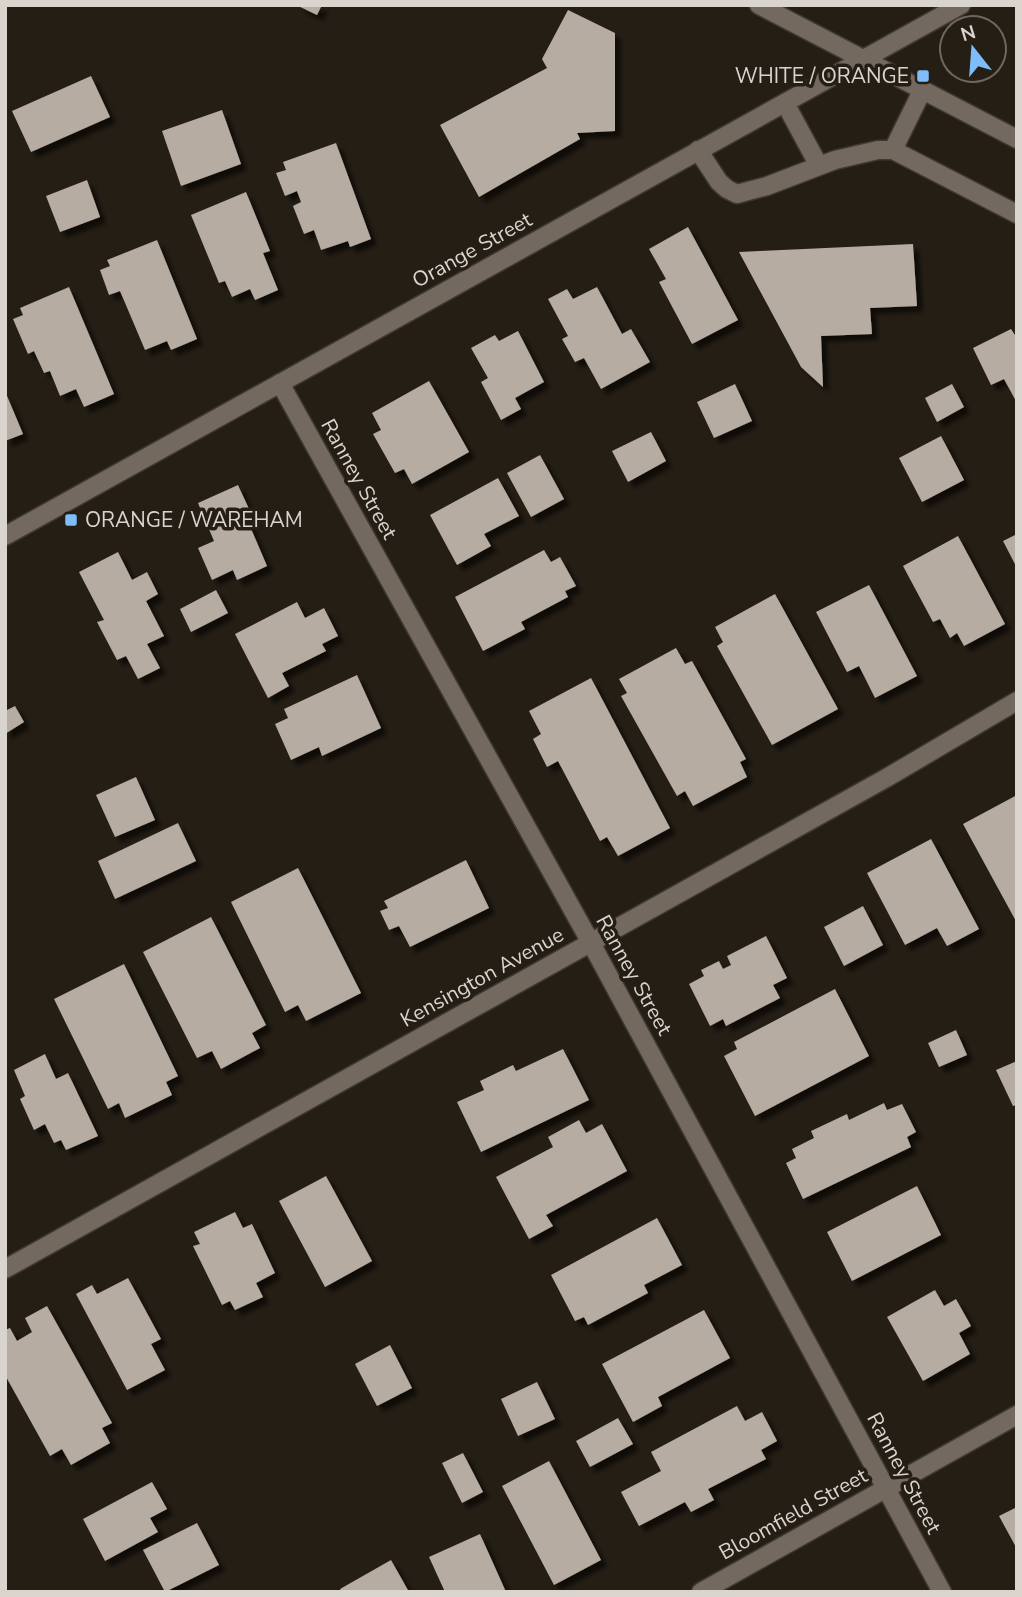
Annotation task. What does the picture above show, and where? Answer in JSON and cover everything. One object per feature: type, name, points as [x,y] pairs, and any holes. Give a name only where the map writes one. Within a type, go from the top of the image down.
[{"type":"street","points":[[759,5],[1017,139]]},
{"type":"street","name":"Orange Street","points":[[5,536],[961,5]]},
{"type":"street","points":[[893,150],[922,90]]},
{"type":"street","points":[[785,103],[819,166]]},
{"type":"street","points":[[698,150],[719,182],[727,190],[737,194],[767,186],[835,160],[878,150],[893,150],[1017,214]]},
{"type":"street","name":"Ranney Street","points":[[280,383],[591,943],[942,1592]]},
{"type":"street","name":"Kensington Avenue","points":[[5,1269],[888,777],[1017,701]]},
{"type":"street","name":"Bloomfield Street","points":[[701,1592],[1017,1415]]},
{"type":"building","points":[[296,5],[322,5],[317,15]]},
{"type":"building","points":[[568,10],[615,33],[615,131],[577,133],[580,139],[479,197],[440,125],[547,68],[542,59]]},
{"type":"building","points":[[91,76],[110,117],[31,152],[12,111]]},
{"type":"building","points":[[222,110],[241,164],[181,186],[162,131]]},
{"type":"building","points":[[336,143],[371,239],[350,247],[348,241],[321,250],[314,230],[304,234],[293,206],[301,202],[297,191],[285,196],[276,173],[286,170],[283,162]]},
{"type":"building","points":[[87,180],[100,217],[60,232],[46,196]]},
{"type":"building","points":[[246,192],[270,251],[263,253],[278,290],[255,300],[250,289],[232,297],[225,281],[219,283],[191,215]]},
{"type":"building","points":[[688,227],[738,320],[692,344],[659,282],[666,279],[649,249]]},
{"type":"building","points":[[157,240],[197,339],[171,350],[167,341],[145,350],[120,291],[109,295],[100,270],[110,266],[107,260]]},
{"type":"building","points":[[913,244],[917,306],[870,308],[872,334],[821,336],[823,387],[801,367],[739,252]]},
{"type":"building","points":[[69,287],[114,394],[84,407],[76,389],[60,396],[50,371],[44,373],[34,351],[28,354],[13,319],[23,315],[20,308]]},
{"type":"building","points":[[597,287],[622,334],[631,329],[650,362],[601,389],[584,358],[575,362],[562,339],[568,336],[548,299],[567,289],[573,299]]},
{"type":"building","points":[[1011,329],[1017,338],[1017,403],[1004,379],[991,385],[973,348]]},
{"type":"building","points":[[518,331],[544,382],[515,398],[521,409],[501,420],[481,382],[488,378],[471,348],[495,335],[499,341]]},
{"type":"building","points":[[429,381],[469,452],[412,484],[404,469],[395,473],[373,434],[381,430],[372,413]]},
{"type":"building","points":[[735,384],[752,421],[714,438],[697,402]]},
{"type":"building","points":[[952,384],[964,407],[937,422],[925,398]]},
{"type":"building","points":[[5,391],[23,434],[5,441]]},
{"type":"building","points":[[651,432],[666,461],[628,482],[612,451]]},
{"type":"building","points":[[941,436],[964,480],[922,502],[899,458]]},
{"type":"building","points":[[540,455],[564,499],[531,517],[507,473]]},
{"type":"building","points":[[498,478],[519,516],[484,534],[491,546],[457,565],[430,515]]},
{"type":"building","points":[[238,485],[255,522],[249,524],[267,566],[237,580],[233,570],[212,580],[198,548],[214,541],[198,503]]},
{"type":"building","points":[[1017,534],[1017,568],[1003,541]]},
{"type":"building","points":[[958,536],[1005,624],[964,646],[957,633],[950,638],[940,619],[933,622],[903,566]]},
{"type":"building","points":[[544,550],[551,562],[560,557],[576,586],[565,591],[568,597],[521,622],[525,629],[483,651],[455,597]]},
{"type":"building","points":[[118,552],[132,580],[147,572],[158,594],[146,601],[164,636],[147,644],[160,668],[138,679],[126,656],[117,660],[97,622],[104,620],[79,572]]},
{"type":"building","points":[[869,585],[917,676],[875,698],[859,666],[847,672],[816,612]]},
{"type":"building","points":[[216,590],[228,613],[191,632],[180,609]]},
{"type":"building","points":[[775,594],[838,709],[772,745],[717,646],[723,642],[715,627]]},
{"type":"building","points":[[297,602],[305,618],[324,608],[338,636],[322,644],[326,651],[282,673],[289,686],[268,698],[235,634]]},
{"type":"building","points":[[676,648],[685,664],[692,661],[746,759],[740,762],[747,777],[693,806],[685,791],[677,796],[621,696],[627,693],[619,679]]},
{"type":"building","points":[[357,675],[381,728],[322,756],[319,747],[291,760],[275,724],[288,718],[284,709]]},
{"type":"building","points":[[591,678],[670,828],[618,856],[607,837],[600,841],[558,761],[547,767],[533,739],[541,734],[529,711]]},
{"type":"building","points":[[15,706],[24,722],[5,734],[5,711]]},
{"type":"building","points":[[136,777],[155,820],[115,837],[96,795]]},
{"type":"building","points":[[1017,795],[1017,923],[963,824]]},
{"type":"building","points":[[178,823],[196,861],[115,899],[98,861]]},
{"type":"building","points":[[931,839],[979,929],[947,946],[937,928],[905,945],[867,873]]},
{"type":"building","points":[[466,860],[489,908],[410,947],[399,926],[389,930],[380,911],[388,908],[384,901]]},
{"type":"building","points":[[298,868],[361,993],[306,1021],[298,1005],[285,1012],[231,902]]},
{"type":"building","points":[[863,906],[883,945],[844,966],[824,927]]},
{"type":"building","points":[[211,917],[266,1025],[252,1033],[260,1048],[221,1069],[212,1051],[197,1058],[143,952]]},
{"type":"building","points":[[766,936],[787,978],[773,985],[780,998],[726,1026],[723,1019],[710,1026],[689,984],[704,976],[701,970],[719,961],[723,969],[731,965],[727,956]]},
{"type":"building","points":[[124,964],[178,1076],[166,1082],[172,1095],[125,1118],[119,1103],[108,1109],[54,999]]},
{"type":"building","points":[[835,989],[869,1056],[755,1116],[724,1056],[737,1049],[734,1042]]},
{"type":"building","points":[[956,1030],[967,1055],[939,1067],[928,1043]]},
{"type":"building","points":[[563,1049],[589,1100],[481,1152],[457,1102],[484,1090],[480,1081],[513,1065],[516,1071]]},
{"type":"building","points":[[45,1054],[56,1079],[68,1073],[98,1136],[66,1150],[61,1140],[54,1143],[45,1124],[34,1130],[20,1099],[25,1096],[14,1070]]},
{"type":"building","points":[[1017,1061],[1017,1105],[1013,1106],[996,1070]]},
{"type":"building","points":[[884,1103],[887,1110],[902,1104],[916,1132],[907,1137],[911,1147],[803,1199],[786,1163],[796,1158],[792,1149],[814,1138],[811,1131],[847,1114],[849,1120]]},
{"type":"building","points":[[579,1120],[586,1133],[602,1124],[627,1171],[546,1215],[553,1226],[529,1239],[496,1177],[553,1147],[548,1137]]},
{"type":"building","points":[[326,1176],[372,1261],[325,1287],[279,1201]]},
{"type":"building","points":[[917,1186],[941,1235],[852,1281],[827,1232]]},
{"type":"building","points":[[235,1212],[243,1228],[252,1224],[275,1273],[256,1283],[263,1297],[235,1310],[230,1301],[222,1305],[193,1246],[200,1244],[194,1232]]},
{"type":"building","points":[[657,1218],[682,1265],[644,1285],[648,1293],[588,1325],[584,1317],[575,1321],[551,1275]]},
{"type":"building","points":[[128,1278],[161,1339],[151,1344],[165,1370],[127,1390],[76,1294],[92,1285],[97,1294]]},
{"type":"building","points":[[935,1290],[944,1306],[956,1299],[971,1326],[959,1333],[970,1354],[923,1381],[887,1317]]},
{"type":"building","points":[[47,1306],[112,1423],[102,1428],[110,1443],[71,1465],[62,1449],[50,1456],[5,1375],[5,1330],[10,1328],[17,1341],[32,1332],[25,1318]]},
{"type":"building","points":[[704,1310],[730,1358],[658,1397],[662,1406],[633,1422],[602,1364]]},
{"type":"building","points":[[390,1345],[412,1388],[377,1406],[355,1364]]},
{"type":"building","points":[[537,1382],[555,1419],[518,1436],[501,1399]]},
{"type":"building","points":[[737,1406],[745,1421],[762,1412],[777,1441],[761,1450],[766,1459],[708,1489],[714,1500],[691,1512],[685,1502],[639,1526],[621,1492],[661,1471],[651,1452]]},
{"type":"building","points":[[618,1418],[633,1444],[590,1467],[576,1441]]},
{"type":"building","points":[[463,1453],[483,1492],[462,1503],[442,1463]]},
{"type":"building","points":[[549,1461],[601,1560],[554,1585],[502,1486]]},
{"type":"building","points":[[152,1482],[167,1509],[150,1518],[158,1532],[105,1561],[83,1519]]},
{"type":"building","points":[[1017,1507],[1017,1549],[999,1516]]},
{"type":"building","points":[[197,1523],[219,1565],[165,1592],[143,1550]]},
{"type":"building","points":[[480,1534],[506,1592],[445,1592],[429,1557]]},
{"type":"building","points":[[391,1560],[409,1592],[342,1592],[340,1589]]},
{"type":"place","name":"WHITE / ORANGE","points":[[923,76]]},
{"type":"place","name":"ORANGE / WAREHAM","points":[[71,520]]}]
